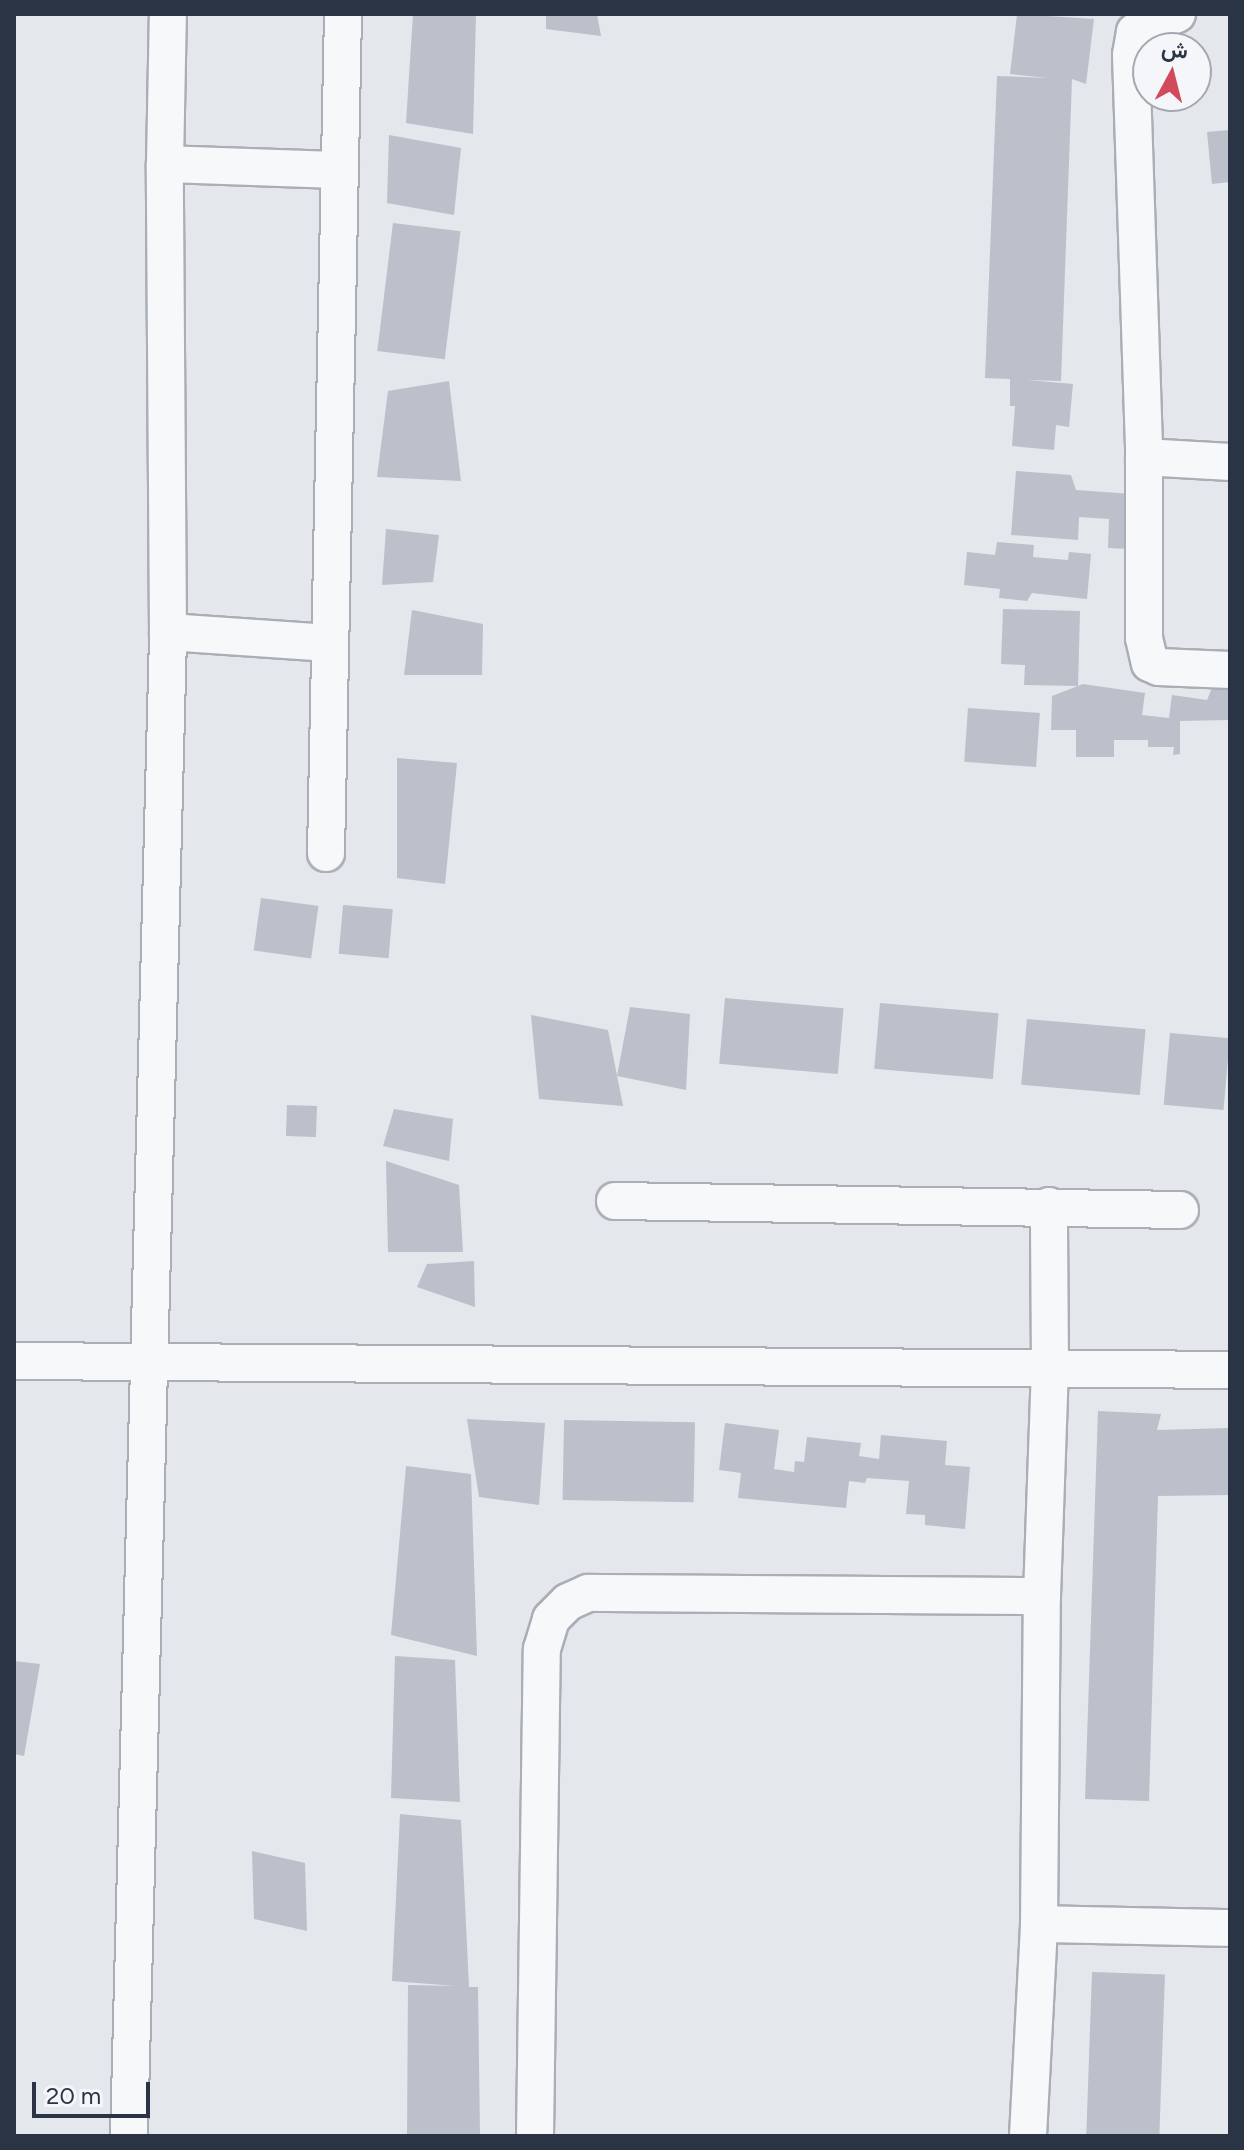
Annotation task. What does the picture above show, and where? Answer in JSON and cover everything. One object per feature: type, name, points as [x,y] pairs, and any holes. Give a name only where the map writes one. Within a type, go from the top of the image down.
[{"type":"street","points":[[129,2136],[168,632],[165,164],[168,14]]},
{"type":"street","points":[[326,853],[343,14]]},
{"type":"street","points":[[1177,14],[1135,32],[1131,55],[1144,457],[1144,638],[1150,663],[1171,669],[1230,670]]},
{"type":"street","points":[[165,164],[340,170]]},
{"type":"street","points":[[1144,457],[1230,462]]},
{"type":"street","points":[[168,632],[330,643]]},
{"type":"street","points":[[615,1201],[1180,1210]]},
{"type":"street","points":[[1028,2136],[1039,1924],[1042,1596],[1050,1367],[1049,1206]]},
{"type":"street","points":[[14,1361],[1230,1370]]},
{"type":"street","points":[[535,2136],[542,1649],[551,1619],[568,1602],[588,1593],[1042,1596]]},
{"type":"street","points":[[1039,1924],[1230,1928]]},
{"type":"building","points":[[413,14],[476,14],[473,134],[406,123]]},
{"type":"building","points":[[546,14],[597,14],[601,36],[546,29]]},
{"type":"building","points":[[1017,14],[1094,19],[1086,84],[1072,79],[1061,381],[1027,380],[1073,384],[1069,427],[1056,425],[1054,450],[1012,446],[1015,406],[1010,406],[1010,379],[985,378],[997,76],[1048,78],[1010,74]]},
{"type":"building","points":[[1230,130],[1230,182],[1212,184],[1207,132]]},
{"type":"building","points":[[389,135],[461,148],[454,215],[387,203]]},
{"type":"building","points":[[393,223],[460,231],[445,359],[377,351]]},
{"type":"building","points":[[449,381],[461,481],[377,477],[388,391]]},
{"type":"building","points":[[1016,471],[1071,475],[1076,490],[1133,494],[1129,549],[1108,548],[1109,519],[1079,517],[1078,540],[1011,535]]},
{"type":"building","points":[[386,529],[439,535],[433,582],[382,585]]},
{"type":"building","points":[[997,542],[1034,545],[1033,557],[1068,560],[1069,552],[1091,554],[1087,599],[1032,593],[1027,601],[999,598],[1000,589],[964,585],[967,552],[995,555]]},
{"type":"building","points":[[1003,609],[1080,611],[1078,686],[1024,685],[1025,665],[1001,664]]},
{"type":"building","points":[[412,610],[483,624],[482,675],[404,675]]},
{"type":"building","points":[[1214,683],[1230,685],[1230,720],[1180,721],[1180,754],[1173,755],[1174,747],[1148,747],[1148,740],[1114,740],[1114,757],[1076,757],[1076,730],[1051,730],[1052,696],[1083,684],[1145,693],[1142,715],[1169,718],[1172,695],[1207,700]]},
{"type":"building","points":[[968,708],[1040,713],[1036,767],[964,762]]},
{"type":"building","points":[[397,758],[457,763],[445,884],[397,878]]},
{"type":"building","points":[[261,898],[318,906],[311,959],[254,950]]},
{"type":"building","points":[[343,905],[393,909],[389,958],[339,954]]},
{"type":"building","points":[[725,998],[844,1008],[838,1074],[719,1064]]},
{"type":"building","points":[[880,1003],[999,1013],[993,1079],[874,1069]]},
{"type":"building","points":[[630,1007],[690,1014],[686,1090],[617,1076]]},
{"type":"building","points":[[531,1015],[608,1030],[623,1106],[539,1099]]},
{"type":"building","points":[[1027,1019],[1146,1029],[1140,1095],[1021,1085]]},
{"type":"building","points":[[1170,1033],[1230,1038],[1223,1110],[1164,1105]]},
{"type":"building","points":[[287,1105],[317,1106],[316,1137],[286,1136]]},
{"type":"building","points":[[394,1109],[453,1119],[449,1161],[383,1146]]},
{"type":"building","points":[[386,1161],[459,1185],[463,1252],[388,1252]]},
{"type":"building","points":[[474,1261],[475,1307],[417,1287],[427,1264]]},
{"type":"building","points":[[1098,1411],[1161,1414],[1157,1430],[1230,1428],[1230,1495],[1158,1496],[1149,1801],[1085,1799]]},
{"type":"building","points":[[467,1419],[545,1423],[539,1505],[479,1497]]},
{"type":"building","points":[[564,1420],[695,1422],[694,1502],[563,1500]]},
{"type":"building","points":[[725,1423],[779,1430],[774,1469],[794,1472],[795,1461],[804,1462],[807,1437],[861,1443],[859,1456],[879,1459],[881,1435],[947,1441],[945,1465],[970,1467],[965,1529],[925,1525],[925,1515],[906,1514],[909,1481],[867,1478],[865,1483],[849,1481],[846,1508],[738,1498],[741,1473],[719,1470]]},
{"type":"building","points":[[406,1466],[471,1474],[477,1656],[391,1635]]},
{"type":"building","points":[[395,1656],[455,1660],[460,1802],[391,1798]]},
{"type":"building","points":[[14,1661],[40,1664],[24,1756],[14,1754]]},
{"type":"building","points":[[400,1814],[461,1820],[469,1987],[478,1987],[480,2136],[407,2136],[408,1985],[455,1986],[392,1981]]},
{"type":"building","points":[[252,1851],[305,1863],[307,1931],[254,1919]]},
{"type":"building","points":[[1092,1972],[1165,1975],[1159,2136],[1086,2136]]}]
